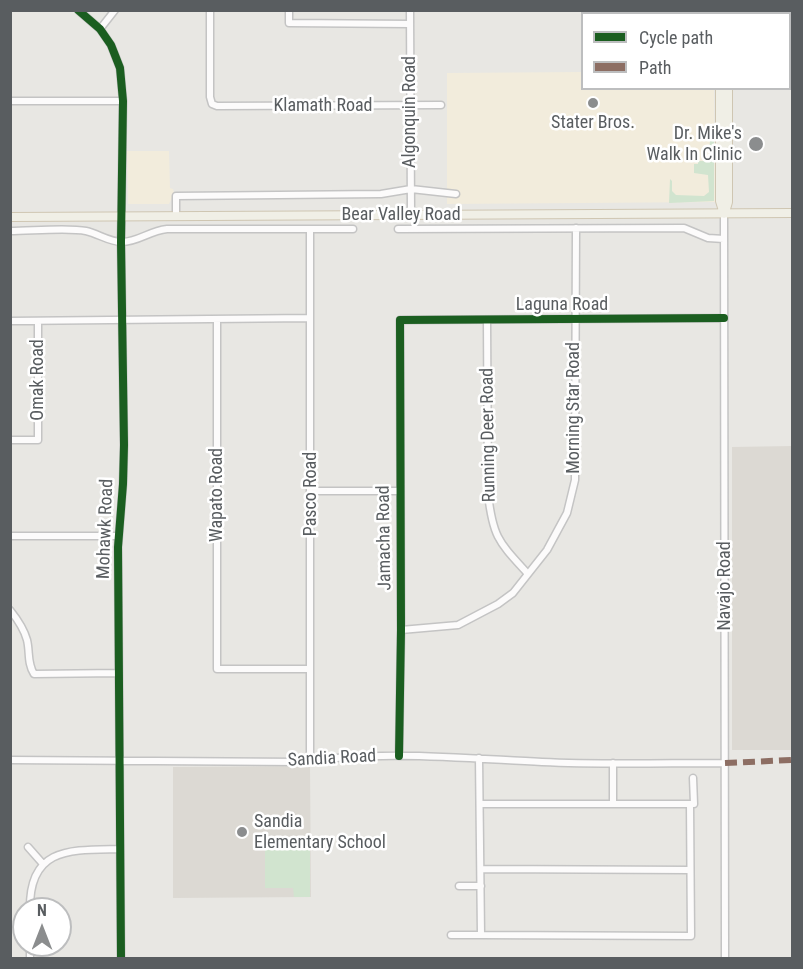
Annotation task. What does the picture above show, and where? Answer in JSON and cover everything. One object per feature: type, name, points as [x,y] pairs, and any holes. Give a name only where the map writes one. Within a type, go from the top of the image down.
[{"type":"main road","name":"Navajo Road","points":[[720,90],[720,201],[724,214]]},
{"type":"main road","name":"Navajo Road","points":[[724,214],[728,202],[728,90]]},
{"type":"main road","name":"Bear Valley Road","points":[[10,217],[792,213]]},
{"type":"street","name":"Mohawk Road","points":[[78,10],[100,29],[111,45],[120,68],[123,101],[121,242],[123,484],[118,536],[121,958]]},
{"type":"street","points":[[100,29],[115,10]]},
{"type":"street","name":"Klamath Road","points":[[210,10],[210,97],[212,104],[217,106],[441,105]]},
{"type":"street","points":[[289,10],[289,23],[410,24]]},
{"type":"street","name":"Algonquin Road","points":[[410,10],[411,214]]},
{"type":"street","points":[[10,101],[123,101]]},
{"type":"street","points":[[176,215],[176,196],[381,194],[411,189],[456,194]]},
{"type":"street","name":"Navajo Road","points":[[724,214],[725,958]]},
{"type":"street","points":[[10,231],[84,230],[121,242],[136,240],[156,230],[167,229],[354,228]]},
{"type":"street","name":"Morning Star Road","points":[[401,630],[458,625],[498,604],[513,593],[547,550],[567,513],[575,480],[576,228]]},
{"type":"street","points":[[398,229],[684,228],[708,238],[724,239]]},
{"type":"street","name":"Pasco Road","points":[[310,229],[310,759]]},
{"type":"street","points":[[10,321],[310,318]]},
{"type":"street","name":"Laguna Road","points":[[400,320],[724,318]]},
{"type":"street","name":"Wapato Road","points":[[217,320],[217,669],[310,669]]},
{"type":"street","name":"Jamacha Road","points":[[399,756],[400,320]]},
{"type":"street","name":"Running Deer Road","points":[[487,320],[488,494],[491,521],[500,543],[528,574]]},
{"type":"street","name":"Omak Road","points":[[10,440],[38,440],[38,321]]},
{"type":"street","points":[[311,491],[400,491]]},
{"type":"street","points":[[10,537],[118,536]]},
{"type":"street","points":[[10,610],[22,625],[27,641],[29,667],[33,674],[119,673]]},
{"type":"street","name":"Sandia Road","points":[[10,760],[300,762],[335,757],[399,756],[543,762],[725,763]]},
{"type":"street","points":[[479,758],[481,935]]},
{"type":"street","points":[[613,763],[613,804]]},
{"type":"street","points":[[480,804],[694,804],[693,778]]},
{"type":"street","points":[[451,935],[691,936],[690,804]]},
{"type":"street","points":[[28,847],[43,864]]},
{"type":"street","points":[[30,897],[35,877],[43,864],[57,855],[74,850],[120,849]]},
{"type":"street","points":[[481,869],[690,870]]},
{"type":"street","points":[[459,886],[481,886]]},
{"type":"shaded area","points":[[581,72],[581,90],[714,90],[715,202],[447,204],[447,73]]},
{"type":"shaded area","points":[[127,151],[169,151],[170,188],[174,193],[169,204],[128,204]]},
{"type":"shaded area","points":[[792,446],[792,750],[732,750],[732,447]]},
{"type":"shaded area","name":"Sandia Elementary School","points":[[310,766],[311,897],[173,898],[173,767]]},
{"type":"green space","points":[[695,133],[711,133],[714,136],[714,201],[669,203],[670,179],[672,191],[676,195],[704,196],[709,192],[708,175],[694,173],[694,164],[698,164],[698,161],[705,161],[709,156],[710,140],[705,135]]},
{"type":"green space","points":[[265,838],[310,838],[310,897],[294,897],[293,888],[265,888]]},
{"type":"marked path","points":[[725,763],[792,760]]},
{"type":"cycle path","points":[[78,10],[100,29],[111,45],[120,68],[123,101],[121,242],[124,445],[118,547],[121,958]]},
{"type":"cycle path","points":[[399,756],[400,320],[724,318]]},
{"type":"place","name":"Stater Bros.","points":[[593,103]]},
{"type":"place","name":"Dr. Mike's Walk In Clinic","points":[[756,144]]},
{"type":"place","name":"Sandia Elementary School","points":[[242,832]]}]
